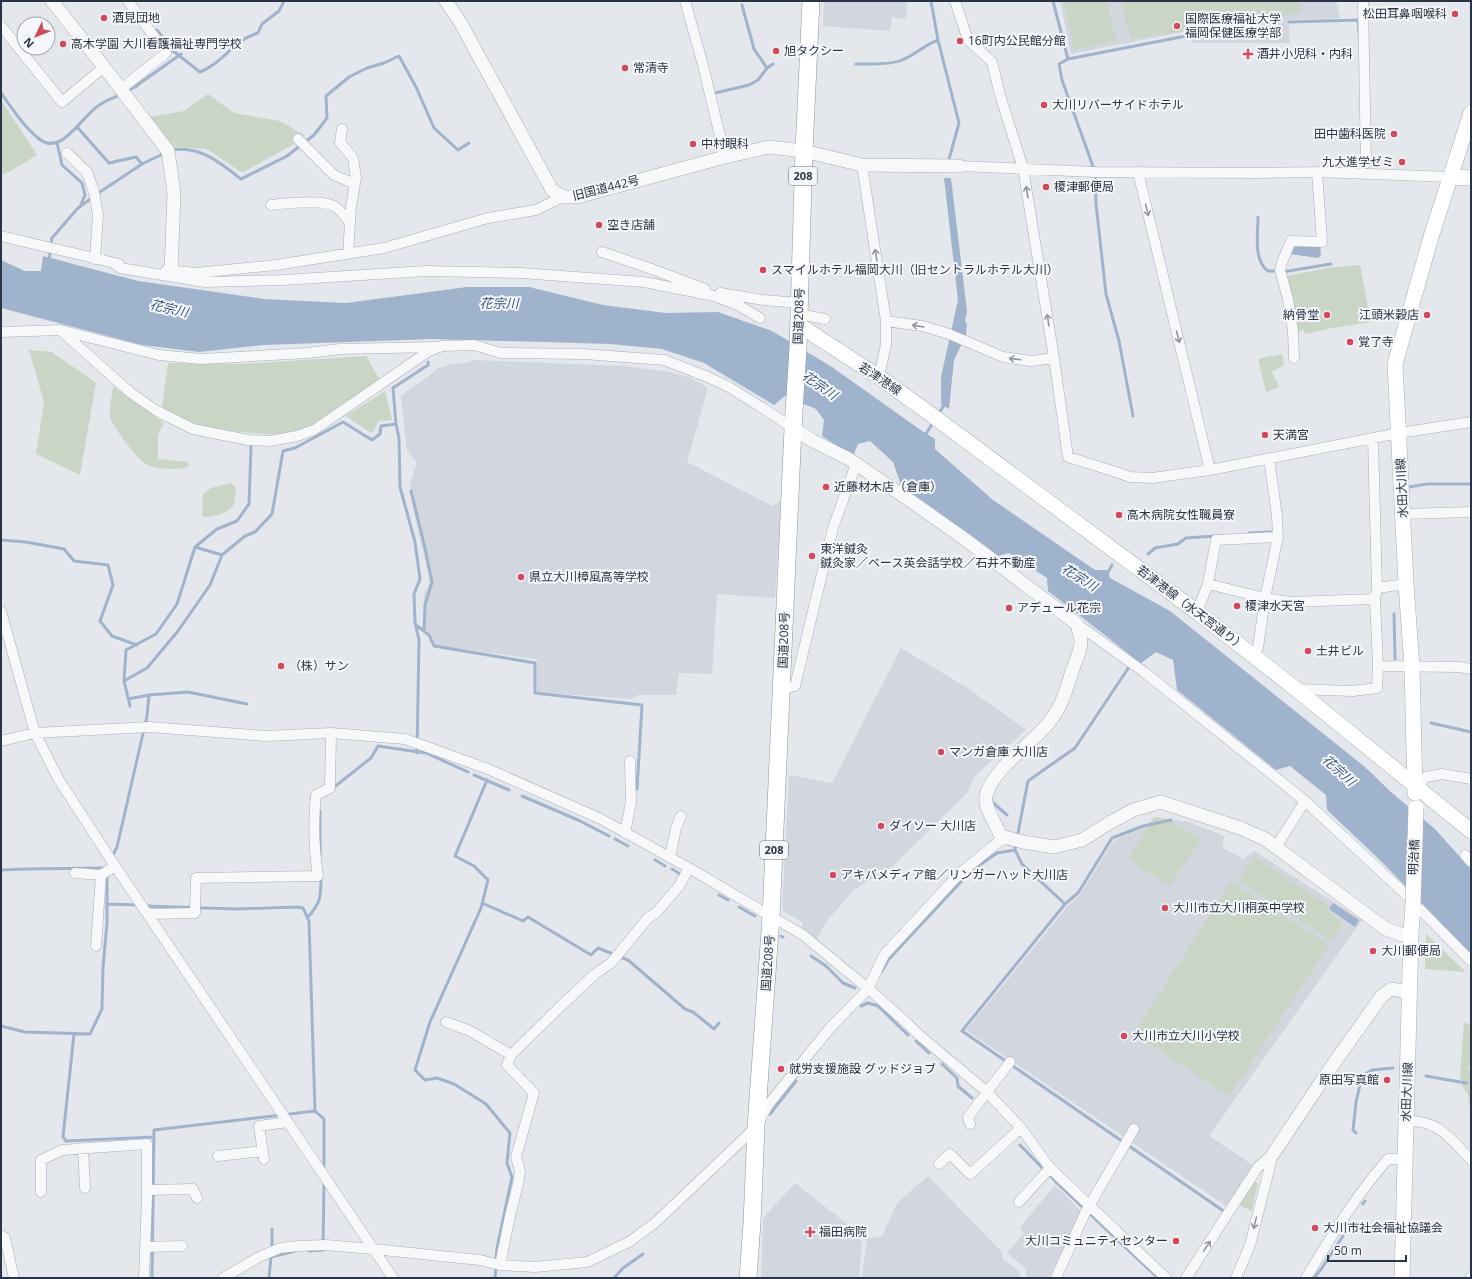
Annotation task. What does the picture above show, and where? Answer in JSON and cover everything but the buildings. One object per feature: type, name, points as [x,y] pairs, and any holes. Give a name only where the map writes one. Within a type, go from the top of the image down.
[{"type":"highway","name":"国道208号","points":[[748,1278],[756,1127],[772,917],[799,314],[804,151],[812,1]]},
{"type":"main road","name":"水田大川線","points":[[1416,808],[1412,666],[1406,584],[1395,364],[1431,237],[1471,112]]},
{"type":"main road","points":[[1451,177],[1471,178]]},
{"type":"main road","name":"若津港線","points":[[799,314],[878,377],[960,436]]},
{"type":"main road","name":"若津港線（水天宮通り）","points":[[960,436],[1252,654],[1471,831]]},
{"type":"main road","name":"明治橋","points":[[1413,905],[1416,808]]},
{"type":"main road","name":"水田大川線","points":[[1402,1278],[1404,1159],[1413,905]]},
{"type":"street","points":[[52,1],[168,151],[174,193],[171,271]]},
{"type":"street","points":[[123,92],[166,53],[128,1]]},
{"type":"street","name":"旧国道442号","points":[[446,1],[460,22],[552,190],[563,197],[577,197],[725,156],[769,147],[804,151],[862,165],[959,166]]},
{"type":"street","points":[[685,1],[703,65],[725,156]]},
{"type":"street","points":[[955,1],[968,40],[992,62],[1000,95],[1023,168],[1054,358],[1068,457],[1130,477],[1152,478],[1210,470],[1399,433],[1471,422]]},
{"type":"street","points":[[1364,1],[1366,163]]},
{"type":"street","points":[[1,26],[62,102],[104,67]]},
{"type":"street","points":[[342,129],[340,142],[353,158],[356,178],[351,207],[348,254]]},
{"type":"street","points":[[298,139],[334,175],[355,184]]},
{"type":"street","points":[[67,153],[87,172],[94,192],[98,215],[95,259]]},
{"type":"street","points":[[862,165],[886,321],[886,344],[878,377]]},
{"type":"street","points":[[959,166],[1095,172],[1317,172],[1451,177]]},
{"type":"street","points":[[1138,172],[1210,470]]},
{"type":"street","points":[[1294,358],[1293,331],[1288,299],[1280,270],[1282,260],[1291,241],[1322,242],[1317,172]]},
{"type":"street","points":[[1,236],[114,263],[171,271],[196,272],[276,265],[384,248],[488,218],[536,210],[563,197]]},
{"type":"street","points":[[271,205],[294,202],[326,204],[335,207],[350,222]]},
{"type":"street","points":[[602,252],[719,295],[760,318]]},
{"type":"street","points":[[114,263],[120,268],[205,282],[283,280],[426,271],[522,273],[644,282],[719,295],[764,300],[799,314],[825,320]]},
{"type":"street","points":[[886,321],[922,326],[950,334],[1003,357],[1031,361],[1054,358]]},
{"type":"street","points":[[60,330],[131,393],[157,411],[193,429],[248,440],[270,441],[297,436],[314,430],[429,351],[442,346]]},
{"type":"street","points":[[1,332],[60,330],[159,355],[201,359],[308,353],[340,349],[474,345],[501,353],[584,354],[664,360],[708,377],[761,406],[856,464],[966,540],[1132,664],[1305,801],[1401,890],[1471,961]]},
{"type":"street","points":[[1296,689],[1353,691],[1377,688],[1378,666],[1375,599],[1377,588],[1374,528],[1373,439]]},
{"type":"street","points":[[1252,654],[1258,648],[1265,598],[1278,537],[1277,516],[1269,459]]},
{"type":"street","points":[[782,689],[795,686],[833,528],[856,464]]},
{"type":"street","points":[[1403,514],[1471,512]]},
{"type":"street","points":[[1197,612],[1208,584],[1216,540],[1278,537]]},
{"type":"street","points":[[1208,584],[1265,598],[1290,602],[1375,599]]},
{"type":"street","points":[[1377,588],[1406,584]]},
{"type":"street","points":[[1,611],[35,733],[108,867],[148,914],[393,1278]]},
{"type":"street","points":[[1002,837],[987,808],[986,797],[1000,772],[1014,756],[1050,721],[1065,695],[1081,642],[1077,624]]},
{"type":"street","points":[[1378,666],[1459,667],[1471,669]]},
{"type":"street","points":[[1,741],[35,733],[150,727],[266,736],[331,733],[405,739],[488,769],[601,820],[670,857],[803,935],[987,1092],[1021,1128],[1046,1172],[1166,1278]]},
{"type":"street","points":[[148,914],[196,913],[196,878],[318,876],[314,815],[316,795],[330,788],[331,733]]},
{"type":"street","points":[[626,833],[631,802],[630,761]]},
{"type":"street","points":[[1415,786],[1426,777],[1442,774],[1471,779]]},
{"type":"street","points":[[1276,847],[1305,801]]},
{"type":"street","points":[[1002,837],[1054,847],[1082,840],[1133,810],[1161,802],[1240,828],[1265,839],[1386,929],[1403,934],[1411,933]]},
{"type":"street","points":[[670,857],[676,828],[681,816]]},
{"type":"street","points":[[222,1278],[259,1256],[280,1248],[323,1245],[480,1260],[497,1264],[535,1267],[587,1262],[629,1242],[654,1223],[756,1127],[768,1105],[804,1060],[831,1027],[868,989],[884,955],[959,874],[1002,837]]},
{"type":"street","points":[[75,873],[108,867]]},
{"type":"street","points":[[96,946],[108,867]]},
{"type":"street","points":[[497,1264],[518,1184],[520,1171],[516,1157],[534,1093],[507,1066],[511,1055],[595,974],[611,963],[648,918],[657,912],[679,886],[689,868]]},
{"type":"street","points":[[1186,1278],[1258,1167],[1273,1154],[1380,997],[1391,989],[1410,992]]},
{"type":"street","points":[[446,1022],[470,1031],[511,1055]]},
{"type":"street","points":[[970,1124],[968,1117],[1008,1064]]},
{"type":"street","points":[[218,1156],[263,1155],[259,1126],[284,1117]]},
{"type":"street","points":[[1406,1121],[1436,1126],[1450,1137],[1471,1160]]},
{"type":"street","points":[[939,1164],[950,1154],[970,1174],[1021,1128]]},
{"type":"street","points":[[1056,1278],[1087,1209],[1134,1130]]},
{"type":"street","points":[[41,1192],[41,1160],[62,1150],[148,1144],[151,1190],[145,1247],[144,1278]]},
{"type":"street","points":[[84,1148],[85,1188]]},
{"type":"street","points":[[1236,1278],[1250,1245],[1273,1154]]},
{"type":"street","points":[[1306,1278],[1351,1206],[1379,1169],[1388,1159],[1404,1159]]},
{"type":"street","points":[[1020,1202],[1046,1172]]},
{"type":"street","points":[[151,1190],[193,1189],[197,1198]]},
{"type":"street","points":[[1,1235],[5,1238],[14,1278]]},
{"type":"street","points":[[145,1247],[182,1246]]},
{"type":"shaded area","points":[[824,1],[908,1],[905,19],[892,17],[890,31],[823,26]]},
{"type":"shaded area","name":"国際医療福祉大学 福岡保健医療学部","points":[[1060,1],[1336,1],[1340,18],[1288,20],[1290,43],[1193,43],[1188,31],[1071,54]]},
{"type":"shaded area","points":[[474,360],[623,366],[670,372],[691,378],[708,388],[687,462],[773,506],[781,500],[775,598],[717,594],[712,674],[679,673],[676,695],[638,695],[632,699],[537,692],[537,659],[436,646],[425,627],[424,595],[430,582],[414,512],[410,484],[417,462],[407,451],[401,396],[439,368]]},
{"type":"shaded area","points":[[901,648],[966,687],[1026,730],[975,776],[967,793],[892,867],[855,889],[826,922],[817,939],[802,928],[802,922],[782,910],[789,775],[832,783]]},
{"type":"shaded area","points":[[1171,820],[1186,821],[1224,836],[1223,848],[1243,859],[1254,851],[1362,920],[1209,1136],[1254,1166],[1245,1181],[1226,1206],[966,1030],[1067,907],[1080,895],[1112,843],[1143,826]]},
{"type":"shaded area","points":[[928,1176],[1002,1252],[1002,1259],[1019,1271],[1020,1278],[862,1278],[867,1239],[882,1236],[897,1203]]},
{"type":"shaded area","name":"福田病院","points":[[795,1183],[851,1227],[860,1227],[858,1238],[862,1242],[859,1278],[761,1278],[763,1218]]},
{"type":"shaded area","points":[[1055,1185],[1081,1211],[1049,1278],[1027,1278],[1026,1269],[1007,1253],[1024,1233],[1020,1227]]},
{"type":"green space","points":[[1064,1],[1107,1],[1116,41],[1074,50]]},
{"type":"green space","points":[[1121,1],[1299,1],[1301,13],[1131,39]]},
{"type":"green space","points":[[208,94],[234,113],[280,121],[304,135],[292,145],[242,173],[207,149],[173,147],[149,117],[184,111]]},
{"type":"green space","points":[[1,100],[37,155],[9,172],[1,175]]},
{"type":"green space","points":[[1360,265],[1371,322],[1305,334],[1303,329],[1298,333],[1287,276],[1328,268]]},
{"type":"green space","points":[[29,350],[52,352],[96,383],[80,475],[36,454],[44,402]]},
{"type":"green space","points":[[1282,354],[1284,365],[1272,372],[1279,387],[1266,392],[1258,359]]},
{"type":"green space","points":[[366,356],[380,380],[339,410],[306,429],[288,435],[261,434],[208,428],[175,417],[162,407],[168,363],[241,364]]},
{"type":"green space","points":[[113,386],[164,423],[158,435],[158,459],[187,462],[189,466],[174,469],[155,467],[146,464],[137,456],[120,435],[110,417]]},
{"type":"green space","points":[[385,391],[392,420],[378,421],[374,431],[371,433],[346,416]]},
{"type":"green space","points":[[231,483],[236,488],[234,504],[225,512],[217,515],[205,517],[202,515],[203,494],[211,488]]},
{"type":"green space","points":[[1154,817],[1167,819],[1201,840],[1169,886],[1128,859]]},
{"type":"green space","points":[[1253,855],[1329,906],[1328,912],[1343,924],[1332,941],[1239,881]]},
{"type":"green space","points":[[1231,882],[1329,945],[1229,1096],[1138,1036],[1140,1033],[1136,1030]]},
{"type":"green space","points":[[1426,934],[1466,972],[1425,969]]},
{"type":"green space","points":[[1464,1022],[1471,1026],[1471,1064],[1468,1069],[1471,1069],[1471,1116],[1468,1094],[1463,1087],[1460,1076]]},
{"type":"green space","points":[[1254,1182],[1258,1183],[1252,1211],[1239,1205]]},
{"type":"water","points":[[944,178],[951,178],[967,311],[965,322],[967,323],[966,335],[954,360],[949,409],[941,404],[941,377],[958,300]]},
{"type":"water","points":[[1292,245],[1320,245],[1321,255],[1318,258],[1290,254]]},
{"type":"water","name":"花宗川","points":[[43,256],[138,281],[264,299],[346,303],[467,287],[529,287],[603,305],[666,313],[718,312],[772,331],[832,367],[935,439],[935,449],[993,500],[1095,570],[1108,570],[1110,578],[1170,611],[1365,767],[1391,792],[1435,829],[1471,869],[1471,954],[1382,862],[1327,810],[1326,795],[1290,766],[1276,770],[1177,690],[1173,660],[1156,652],[1140,664],[1048,591],[1047,578],[1009,553],[998,556],[902,488],[893,462],[870,441],[858,444],[853,456],[822,436],[824,420],[816,409],[785,396],[774,405],[704,363],[662,349],[611,344],[432,339],[264,345],[199,352],[142,345],[1,308],[1,260],[25,271],[41,271]]},
{"type":"water","points":[[1333,903],[1359,920],[1355,927],[1329,909]]},
{"type":"waterway","points":[[157,30],[172,50],[200,72],[220,60],[239,43],[258,33],[262,24],[279,11],[284,1]]},
{"type":"waterway","points":[[931,1],[938,40],[959,123],[948,163]]},
{"type":"waterway","points":[[1053,1],[1068,59],[1191,35]]},
{"type":"waterway","points":[[715,93],[749,85],[758,80],[767,68],[754,49],[742,5]]},
{"type":"waterway","points":[[1289,22],[1358,20],[1359,33]]},
{"type":"waterway","points":[[856,64],[897,62],[907,58],[938,40]]},
{"type":"waterway","points":[[136,86],[181,54]]},
{"type":"waterway","points":[[172,150],[182,149],[200,153],[217,161],[241,179],[287,156],[314,135],[327,118],[326,96],[349,77],[367,68],[384,63],[399,56],[416,87],[434,128],[458,150],[469,143]]},
{"type":"waterway","points":[[1068,59],[1059,64],[1062,80],[1095,172],[1096,204],[1106,294],[1119,341],[1133,416]]},
{"type":"waterway","points":[[767,68],[773,64]]},
{"type":"waterway","points":[[127,91],[137,86]]},
{"type":"waterway","points":[[1,93],[27,128],[46,143],[55,143],[63,140],[91,111],[100,104],[120,95]]},
{"type":"waterway","points":[[77,127],[109,163],[136,157],[142,164],[165,153]]},
{"type":"waterway","points":[[57,143],[62,165],[82,183],[85,195],[80,207]]},
{"type":"waterway","points":[[97,194],[142,164]]},
{"type":"waterway","points":[[49,261],[52,238],[78,208],[93,197]]},
{"type":"waterway","points":[[1258,217],[1257,246],[1260,260],[1268,271],[1279,271]]},
{"type":"waterway","points":[[1282,272],[1331,264]]},
{"type":"waterway","points":[[417,753],[419,640],[415,622],[414,594],[420,579],[415,542],[400,487],[399,438],[396,424],[393,388],[428,365],[428,362]]},
{"type":"waterway","points":[[938,415],[944,405],[944,402]]},
{"type":"waterway","points":[[924,437],[934,421]]},
{"type":"waterway","points":[[222,555],[245,536],[255,532],[272,514],[283,451],[295,448],[343,422],[372,440],[380,434],[381,426],[396,424]]},
{"type":"waterway","points":[[130,706],[124,681],[126,650],[156,634],[177,604],[195,547],[217,529],[237,521],[249,504],[251,447]]},
{"type":"waterway","points":[[1409,487],[1427,484],[1471,484]]},
{"type":"waterway","points":[[411,491],[432,582],[425,605],[424,631]]},
{"type":"waterway","points":[[1249,533],[1273,532]]},
{"type":"waterway","points":[[1148,554],[1155,548],[1178,544],[1186,538],[1216,536]]},
{"type":"waterway","points":[[1,540],[26,542],[64,549],[74,561],[108,565],[113,585],[100,621],[112,636],[137,645]]},
{"type":"waterway","points":[[124,681],[147,668],[178,631],[210,585],[222,555],[195,547]]},
{"type":"waterway","points":[[1107,574],[1112,565]]},
{"type":"waterway","points":[[1394,614],[1395,659]]},
{"type":"waterway","points":[[416,625],[429,635],[434,646],[535,663],[535,693],[642,705],[637,789]]},
{"type":"waterway","points":[[1017,838],[1028,781],[1075,748],[1131,664]]},
{"type":"waterway","points":[[112,857],[117,847],[147,716],[149,695],[188,692],[247,704]]},
{"type":"waterway","points":[[128,699],[149,695]]},
{"type":"waterway","points":[[1431,723],[1471,732]]},
{"type":"waterway","points":[[333,788],[371,758],[378,746],[426,753],[468,772]]},
{"type":"waterway","points":[[474,775],[509,790]]},
{"type":"waterway","points":[[487,780],[455,856],[474,866],[488,880],[481,908],[430,1022],[415,1070],[425,1080],[437,1078],[454,1084],[486,1104],[510,1133],[507,1163],[512,1177],[497,1248],[496,1260]]},
{"type":"waterway","points":[[522,796],[578,820],[609,836]]},
{"type":"waterway","points":[[992,800],[991,801],[1007,815]]},
{"type":"waterway","points":[[320,811],[320,855]]},
{"type":"waterway","points":[[1171,820],[1143,826],[1112,838],[1078,893],[1065,904],[962,1031],[1225,1212]]},
{"type":"waterway","points":[[615,839],[628,846]]},
{"type":"waterway","points":[[1016,843],[1015,850],[1022,864],[1065,904]]},
{"type":"waterway","points":[[882,971],[888,960],[971,871],[997,853],[1015,850]]},
{"type":"waterway","points":[[655,860],[665,866]]},
{"type":"waterway","points":[[1,870],[105,868]]},
{"type":"waterway","points":[[672,869],[682,875]]},
{"type":"waterway","points":[[1,1026],[25,1032],[90,1034],[102,1009],[103,967],[107,923],[107,874]]},
{"type":"waterway","points":[[307,918],[318,904],[321,890],[321,877]]},
{"type":"waterway","points":[[719,895],[728,900]]},
{"type":"waterway","points":[[482,903],[523,921],[528,917],[591,955],[598,948],[628,960],[685,1009],[693,1012],[714,1029],[719,1023]]},
{"type":"waterway","points":[[107,904],[139,905]]},
{"type":"waterway","points":[[145,906],[237,909],[303,908],[309,921],[315,1111]]},
{"type":"waterway","points":[[739,907],[755,916]]},
{"type":"waterway","points":[[811,956],[826,966],[843,983],[855,988]]},
{"type":"waterway","points":[[861,1006],[868,1003],[878,1006],[908,1035]]},
{"type":"waterway","points":[[74,1034],[63,1137],[66,1141],[154,1137]]},
{"type":"waterway","points":[[916,1041],[929,1053]]},
{"type":"waterway","points":[[942,1064],[957,1078],[958,1086],[972,1098]]},
{"type":"waterway","points":[[1356,1133],[1353,1130],[1356,1102],[1362,1076],[1372,1070],[1393,1068]]},
{"type":"waterway","points":[[1426,1076],[1466,1083]]},
{"type":"waterway","points":[[770,1114],[796,1081]]},
{"type":"waterway","points":[[152,1278],[154,1130],[315,1111],[324,1119],[324,1170]]},
{"type":"waterway","points":[[1020,1145],[1058,1184],[1158,1278]]},
{"type":"waterway","points":[[309,1251],[323,1250],[324,1182]]},
{"type":"waterway","points":[[272,1229],[272,1248]]},
{"type":"waterway","points":[[1314,1278],[1343,1236]]},
{"type":"waterway","points":[[271,1257],[295,1251]]},
{"type":"waterway","points":[[614,1278],[623,1268],[643,1254]]},
{"type":"waterway","points":[[269,1278],[271,1256]]},
{"type":"waterway","points":[[495,1278],[496,1266]]},
{"type":"place","name":"松田耳鼻咽喉科","points":[[1455,14]]},
{"type":"place","name":"酒見団地","points":[[104,18]]},
{"type":"place","name":"国際医療福祉大学 福岡保健医療学部","points":[[1177,26]]},
{"type":"place","name":"16町内公民館分館","points":[[960,41]]},
{"type":"place","name":"高木学園 大川看護福祉専門学校","points":[[63,44]]},
{"type":"place","name":"旭タクシー","points":[[776,51]]},
{"type":"place","name":"酒井小児科・内科","points":[[1248,54]]},
{"type":"place","name":"常清寺","points":[[625,68]]},
{"type":"place","name":"大川リバーサイドホテル","points":[[1044,105]]},
{"type":"place","name":"田中歯科医院","points":[[1394,134]]},
{"type":"place","name":"中村眼科","points":[[693,144]]},
{"type":"place","name":"九大進学ゼミ","points":[[1402,162]]},
{"type":"place","name":"榎津郵便局","points":[[1046,187]]},
{"type":"place","name":"空き店舗","points":[[599,225]]},
{"type":"place","name":"スマイルホテル福岡大川（旧セントラルホテル大川）","points":[[763,270]]},
{"type":"place","name":"納骨堂","points":[[1327,315]]},
{"type":"place","name":"江頭米穀店","points":[[1427,315]]},
{"type":"place","name":"覚了寺","points":[[1350,342]]},
{"type":"place","name":"天満宮","points":[[1265,435]]},
{"type":"place","name":"近藤材木店（倉庫）","points":[[826,487]]},
{"type":"place","name":"高木病院女性職員寮","points":[[1119,515]]},
{"type":"place","name":"東洋鍼灸 鍼灸家／ベース英会話学校／石井不動産","points":[[812,556]]},
{"type":"place","name":"県立大川樟風高等学校","points":[[521,577]]},
{"type":"place","name":"榎津水天宮","points":[[1237,606]]},
{"type":"place","name":"アデュール花宗","points":[[1009,608]]},
{"type":"place","name":"土井ビル","points":[[1308,651]]},
{"type":"place","name":"（株）サン","points":[[281,666]]},
{"type":"place","name":"マンガ倉庫 大川店","points":[[941,752]]},
{"type":"place","name":"ダイソー 大川店","points":[[881,826]]},
{"type":"place","name":"アキバメディア館／リンガーハット大川店","points":[[833,875]]},
{"type":"place","name":"大川市立大川桐英中学校","points":[[1165,908]]},
{"type":"place","name":"大川郵便局","points":[[1373,951]]},
{"type":"place","name":"大川市立大川小学校","points":[[1124,1036]]},
{"type":"place","name":"就労支援施設 グッドジョブ","points":[[781,1069]]},
{"type":"place","name":"原田写真館","points":[[1387,1080]]},
{"type":"place","name":"大川市社会福祉協議会","points":[[1315,1228]]},
{"type":"place","name":"福田病院","points":[[810,1232]]},
{"type":"place","name":"大川コミュニティセンター","points":[[1176,1241]]}]
